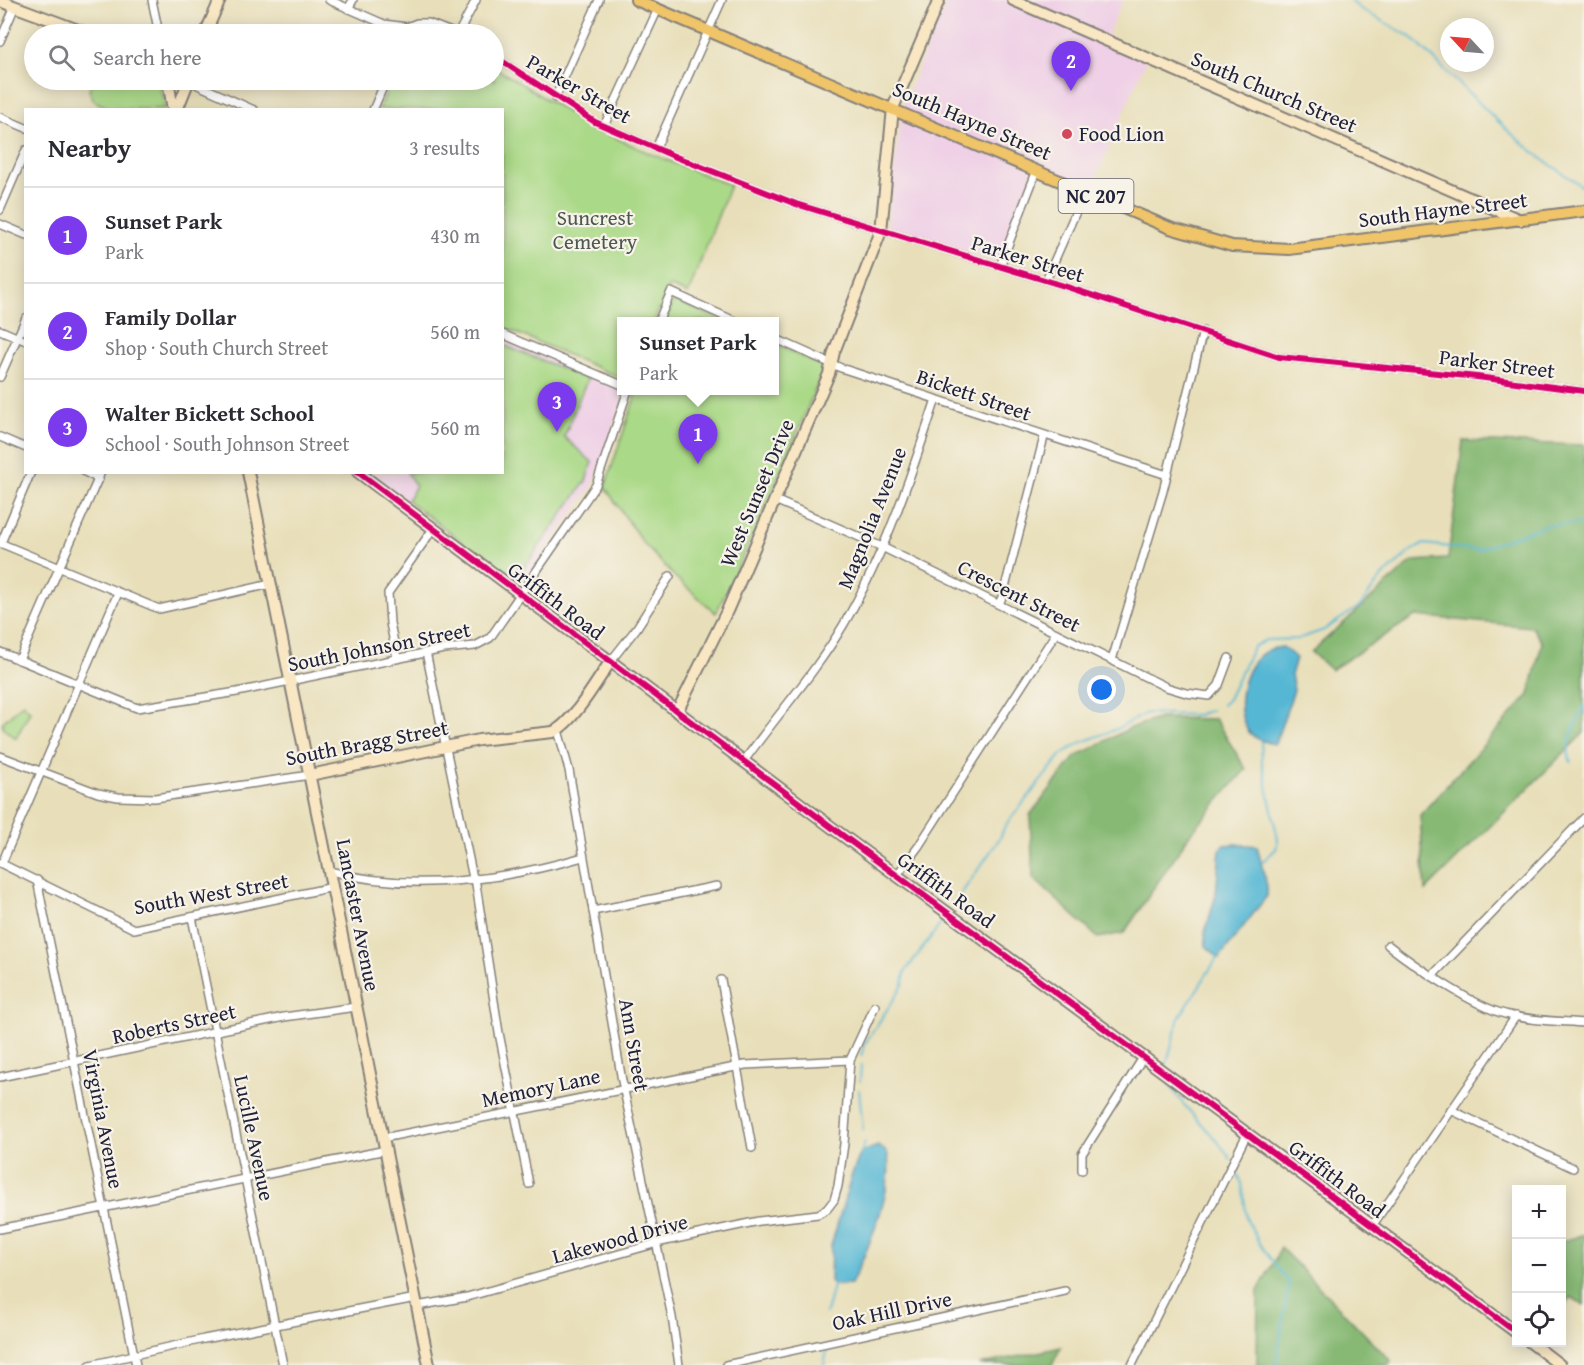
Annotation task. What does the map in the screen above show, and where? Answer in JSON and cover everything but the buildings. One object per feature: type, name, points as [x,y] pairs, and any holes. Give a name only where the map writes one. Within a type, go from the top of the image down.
[{"type":"main road","name":"South Hayne Street","points":[[636,0],[1185,233],[1232,246],[1308,247],[1584,211]]},
{"type":"street","points":[[152,0],[157,24]]},
{"type":"street","points":[[209,24],[220,0]]},
{"type":"street","points":[[329,0],[384,24]]},
{"type":"street","points":[[348,9],[353,0]]},
{"type":"street","points":[[463,24],[476,0]]},
{"type":"street","points":[[555,98],[599,0]]},
{"type":"street","points":[[656,148],[722,0]]},
{"type":"street","name":"West Sunset Drive","points":[[677,712],[727,611],[776,500],[832,364],[881,231],[893,108],[939,0]]},
{"type":"street","name":"South Church Street","points":[[1013,0],[1520,220]]},
{"type":"street","points":[[0,1],[63,24]]},
{"type":"street","points":[[0,41],[15,6]]},
{"type":"street","points":[[604,126],[658,9]]},
{"type":"street","points":[[416,24],[431,24]]},
{"type":"street","name":"Parker Street","points":[[504,63],[555,98],[604,126],[796,204],[1046,280],[1279,357],[1478,377],[1584,391]]},
{"type":"street","points":[[170,90],[175,108]]},
{"type":"street","points":[[176,108],[188,90]]},
{"type":"street","points":[[210,90],[250,108]]},
{"type":"street","points":[[374,108],[382,90]]},
{"type":"street","points":[[0,117],[24,127]]},
{"type":"street","points":[[0,210],[24,155]]},
{"type":"street","points":[[999,266],[1037,170]]},
{"type":"street","points":[[1046,280],[1084,191]]},
{"type":"street","points":[[0,224],[24,234]]},
{"type":"street","points":[[660,317],[671,292],[728,317]]},
{"type":"street","points":[[0,376],[24,322]]},
{"type":"street","points":[[0,330],[24,340]]},
{"type":"street","points":[[1112,660],[1167,475],[1203,331]]},
{"type":"street","points":[[504,335],[617,383]]},
{"type":"street","name":"Bickett Street","points":[[779,340],[832,364],[1044,437],[1167,475]]},
{"type":"street","name":"South Johnson Street","points":[[0,652],[137,708],[156,707],[426,652],[483,643],[490,638],[596,485],[626,395]]},
{"type":"street","name":"Magnolia Avenue","points":[[744,761],[828,649],[853,607],[882,547],[936,399]]},
{"type":"street","points":[[0,437],[24,447]]},
{"type":"street","points":[[999,604],[1044,437]]},
{"type":"street","points":[[30,474],[0,543],[159,609],[271,584]]},
{"type":"street","name":"Lancaster Avenue","points":[[248,474],[429,1365]]},
{"type":"street","name":"Griffith Road","points":[[361,474],[520,596],[1512,1329]]},
{"type":"street","points":[[19,660],[100,476]]},
{"type":"street","name":"Crescent Street","points":[[776,500],[882,547],[1166,687],[1209,696],[1219,685],[1229,658]]},
{"type":"street","points":[[398,658],[390,622],[388,593],[433,529]]},
{"type":"street","points":[[558,730],[636,629],[670,576]]},
{"type":"street","points":[[1,863],[76,685],[118,593]]},
{"type":"street","points":[[897,874],[918,847],[1056,633]]},
{"type":"street","points":[[426,652],[474,878],[500,1033],[529,1184]]},
{"type":"street","name":"South Bragg Street","points":[[0,756],[98,793],[118,797],[155,798],[310,775],[496,738],[540,735],[558,730]]},
{"type":"street","name":"Ann Street","points":[[558,730],[569,770],[625,1088],[679,1365]]},
{"type":"street","points":[[1432,975],[1584,818]]},
{"type":"street","points":[[330,871],[385,882],[474,878],[583,857]]},
{"type":"street","name":"South West Street","points":[[1,863],[134,929],[333,888]]},
{"type":"street","name":"Virginia Avenue","points":[[38,880],[136,1365]]},
{"type":"street","points":[[593,911],[717,886]]},
{"type":"street","name":"Lucille Avenue","points":[[192,917],[283,1365]]},
{"type":"street","points":[[1388,945],[1432,975],[1488,1008],[1516,1016],[1584,1023]]},
{"type":"street","points":[[721,980],[752,1148]]},
{"type":"street","points":[[850,1060],[875,1006]]},
{"type":"street","name":"Roberts Street","points":[[0,1077],[284,1017],[356,1007]]},
{"type":"street","points":[[1372,1226],[1516,1016]]},
{"type":"street","points":[[1082,1170],[1083,1154],[1144,1056]]},
{"type":"street","name":"Memory Lane","points":[[0,1229],[245,1178],[516,1109],[737,1066],[850,1060]]},
{"type":"street","name":"Lakewood Drive","points":[[90,1365],[275,1326],[478,1294],[657,1243],[759,1221],[818,1214],[831,1206],[836,1193],[844,1144],[850,1060]]},
{"type":"street","points":[[1451,1110],[1573,1168]]},
{"type":"street","points":[[1132,1365],[1247,1134]]},
{"type":"street","name":"Oak Hill Drive","points":[[726,1365],[1065,1291]]},
{"type":"street","points":[[1537,1347],[1560,1365]]},
{"type":"shaded area","points":[[947,0],[1123,0],[1107,36],[1148,56],[1091,189],[1035,165],[998,262],[887,228],[902,107]]},
{"type":"shaded area","points":[[504,340],[617,388],[617,395],[624,395],[593,485],[520,587],[370,474],[504,474]]},
{"type":"green space","name":"Suncrest Cemetery","points":[[504,73],[590,126],[649,153],[730,185],[688,294],[669,286],[656,317],[617,317],[617,376],[504,327],[504,108],[379,108],[388,90],[504,90]]},
{"type":"green space","points":[[89,90],[161,90],[165,108],[109,108],[94,101]]},
{"type":"green space","points":[[674,300],[714,317],[667,317]]},
{"type":"green space","points":[[504,345],[588,379],[564,437],[592,462],[586,481],[518,576],[505,574],[407,500],[416,486],[408,474],[504,474]]},
{"type":"green space","points":[[779,346],[820,365],[823,371],[763,514],[716,613],[674,576],[643,543],[605,487],[636,395],[779,395]]},
{"type":"green space","points":[[1463,441],[1584,445],[1584,733],[1425,891],[1420,815],[1529,695],[1542,643],[1532,627],[1415,616],[1331,670],[1311,652],[1413,561],[1448,559]]},
{"type":"green space","points":[[23,703],[30,711],[16,738],[4,729],[2,723]]},
{"type":"green space","points":[[1160,718],[1215,719],[1246,769],[1190,834],[1124,933],[1098,938],[1033,878],[1030,815],[1075,757],[1128,729]]},
{"type":"green space","points":[[1584,1235],[1584,1305],[1571,1297],[1566,1304],[1566,1240]]},
{"type":"green space","points":[[1281,1248],[1391,1361],[1388,1365],[1257,1365],[1258,1291]]},
{"type":"green space","points":[[1061,1347],[1052,1365],[979,1365]]},
{"type":"water","points":[[1283,647],[1296,658],[1291,675],[1294,690],[1275,744],[1260,740],[1247,729],[1243,720],[1241,698],[1246,676],[1257,658],[1269,650]]},
{"type":"water","points":[[1224,845],[1257,846],[1267,886],[1267,896],[1219,958],[1206,946],[1205,932],[1216,895],[1220,850]]},
{"type":"water","points":[[878,1146],[887,1152],[889,1166],[884,1200],[878,1219],[865,1255],[851,1284],[834,1285],[830,1281],[831,1246],[852,1174],[861,1152]]},
{"type":"waterway","points":[[1350,0],[1359,8],[1411,37],[1506,129],[1541,158],[1584,188]]},
{"type":"waterway","points":[[1222,705],[1228,699],[1253,647],[1266,640],[1298,639],[1324,630],[1360,606],[1381,578],[1411,551],[1424,544],[1477,550],[1546,525],[1584,524]]},
{"type":"waterway","points":[[1571,762],[1570,741],[1584,706]]},
{"type":"waterway","points":[[952,907],[1000,838],[1005,826],[1062,754],[1080,743],[1119,728],[1146,713],[1197,715],[1211,710]]},
{"type":"waterway","points":[[1261,741],[1262,762],[1278,840],[1276,849],[1262,862]]},
{"type":"waterway","points":[[861,1056],[864,1045],[903,985],[905,972],[945,918]]},
{"type":"waterway","points":[[1165,1070],[1179,1018],[1219,955]]},
{"type":"waterway","points":[[860,1081],[861,1065]]},
{"type":"waterway","points":[[1168,1081],[1174,1092],[1231,1160]]},
{"type":"waterway","points":[[859,1090],[863,1130]]},
{"type":"waterway","points":[[861,1153],[865,1142]]},
{"type":"waterway","points":[[1234,1165],[1242,1184],[1247,1219],[1260,1245],[1289,1283],[1276,1365]]},
{"type":"waterway","points":[[826,1313],[834,1282]]},
{"type":"waterway","points":[[824,1365],[827,1350]]},
{"type":"cycle path","points":[[504,63],[595,122],[676,157],[796,204],[1061,285],[1279,357],[1477,377],[1584,391]]},
{"type":"cycle path","points":[[361,474],[842,835],[1512,1329]]},
{"type":"place","name":"Family Dollar","points":[[1071,91]]},
{"type":"place","name":"Food Lion","points":[[1067,134]]},
{"type":"place","name":"Walter Bickett School","points":[[557,432]]},
{"type":"place","name":"Sunset Park","points":[[698,464]]}]
